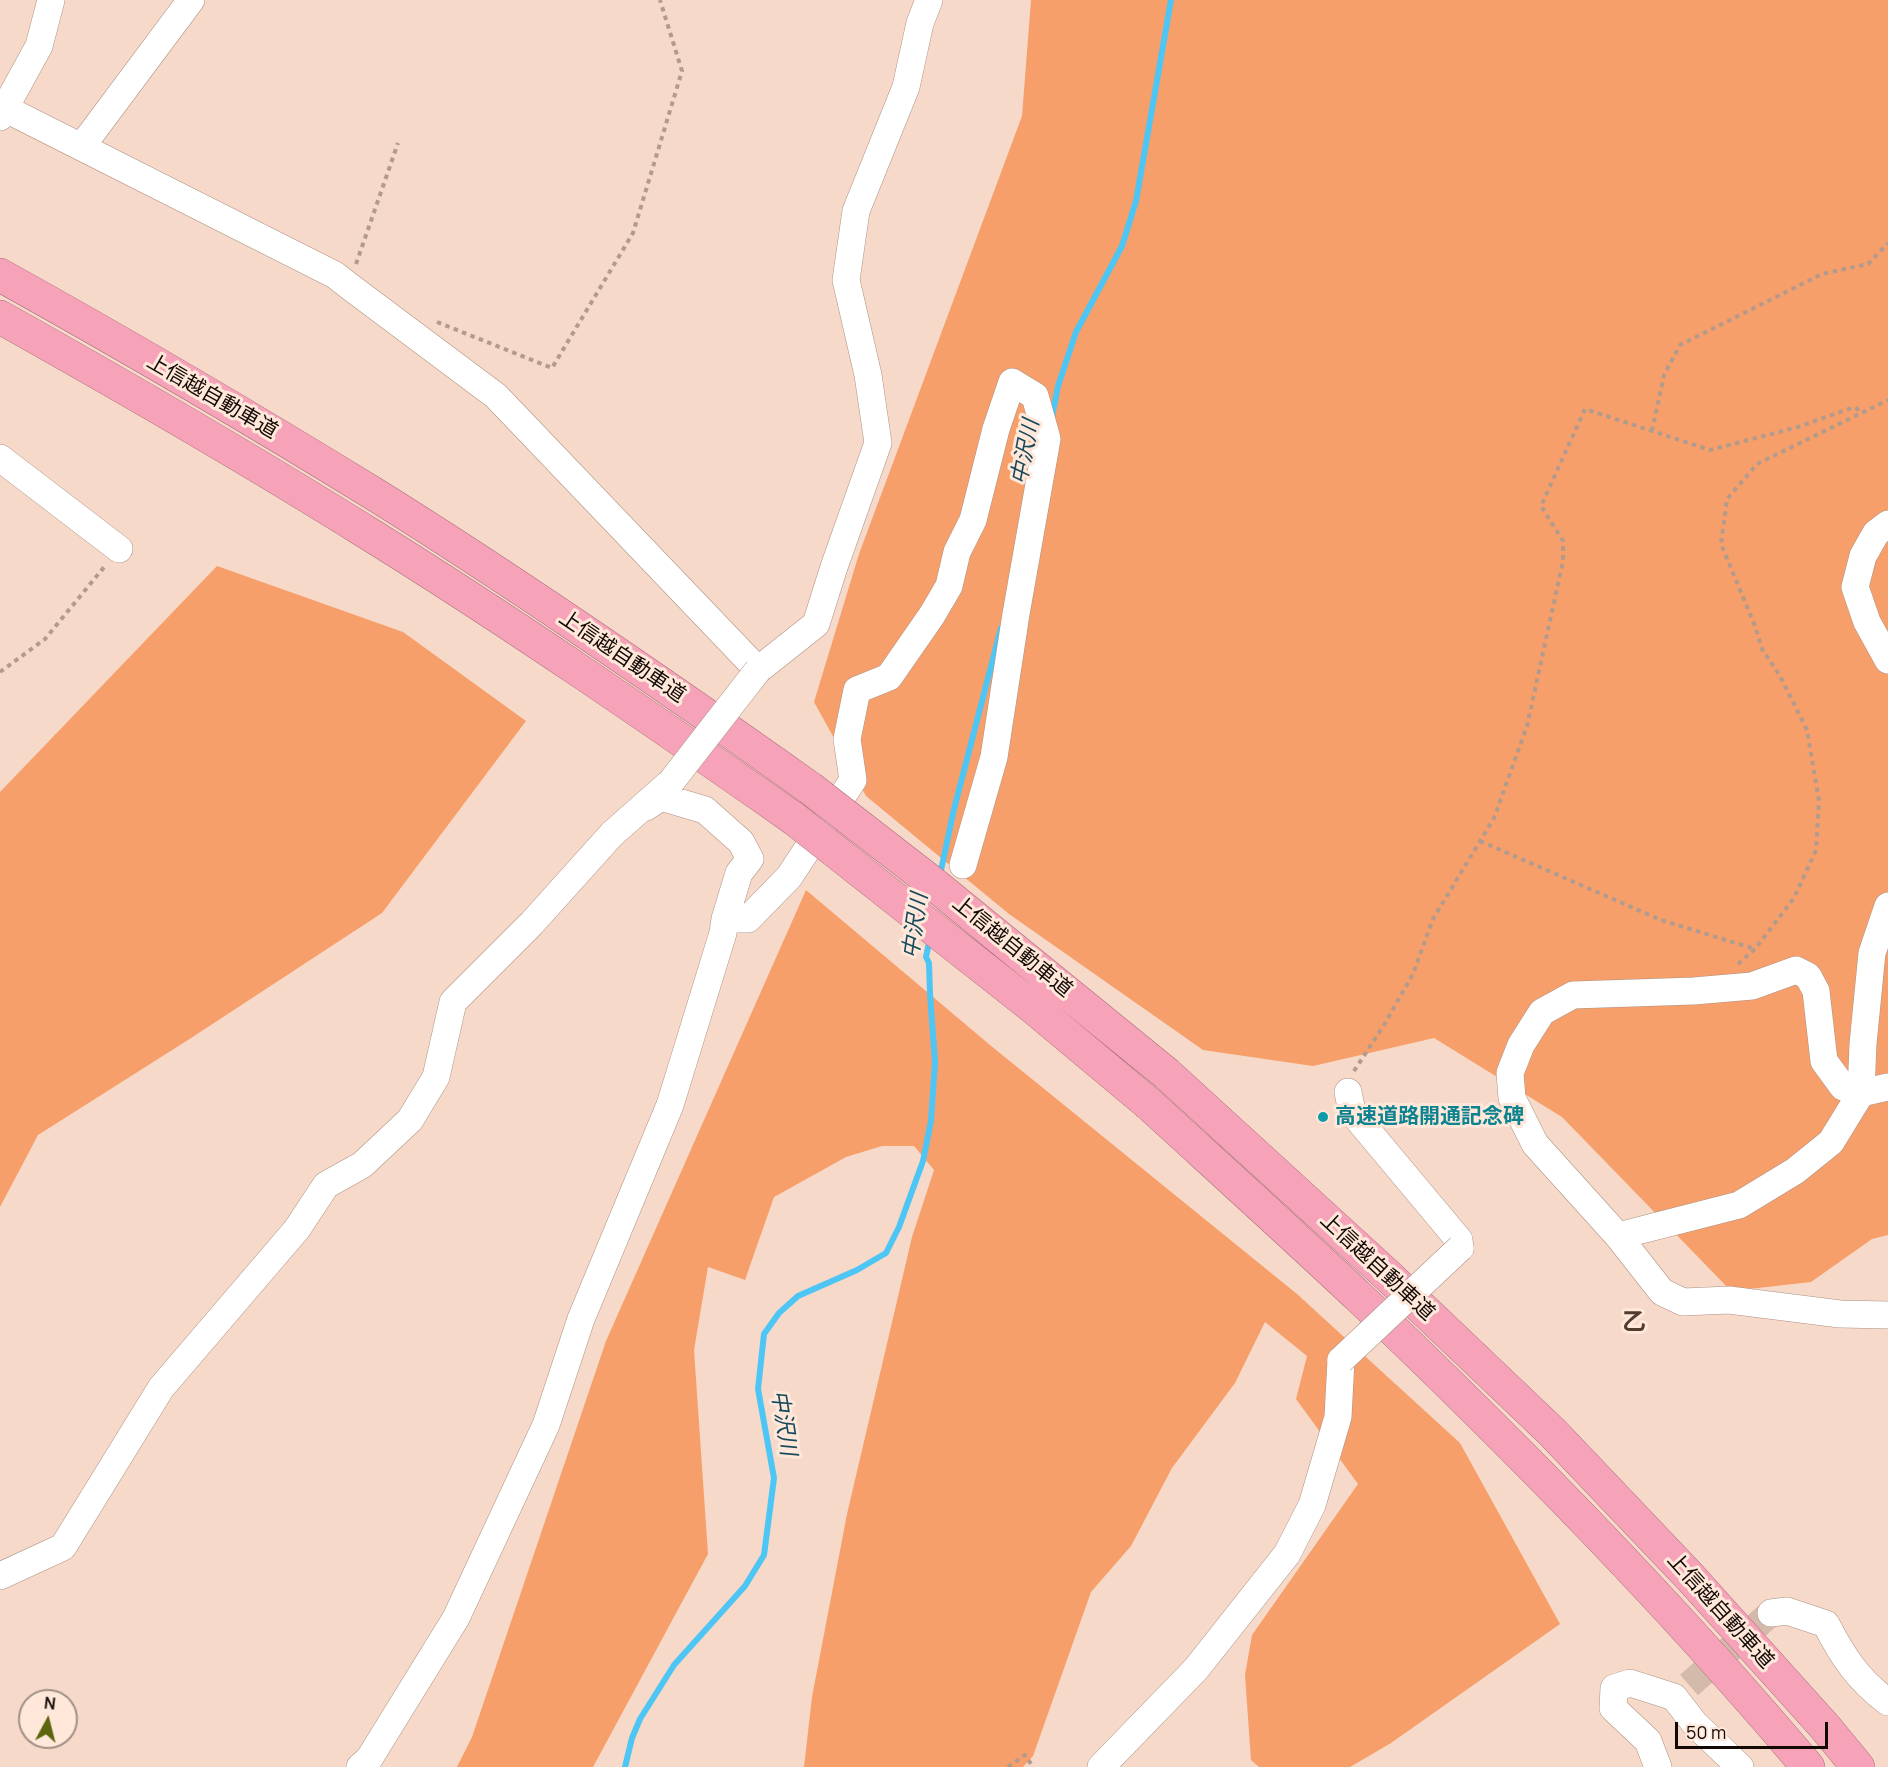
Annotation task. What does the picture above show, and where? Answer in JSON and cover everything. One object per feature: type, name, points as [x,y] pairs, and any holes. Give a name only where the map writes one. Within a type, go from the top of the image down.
[{"type":"highway","name":"上信越自動車道","points":[[0,275],[234,409],[380,498],[568,620],[677,693],[810,788],[930,880],[1167,1074],[1386,1274],[1552,1432],[1691,1578],[1858,1767]]},
{"type":"highway","name":"上信越自動車道","points":[[0,317],[214,440],[367,533],[512,626],[793,818],[1034,1008],[1149,1104],[1360,1298],[1524,1458],[1664,1604],[1808,1767]]},
{"type":"street","points":[[51,0],[39,46],[1,110],[82,146],[335,275],[496,396],[758,670]]},
{"type":"street","points":[[82,146],[191,0]]},
{"type":"street","points":[[0,1576],[63,1547],[161,1388],[297,1229],[326,1185],[362,1165],[410,1120],[436,1077],[453,1002],[532,923],[612,834],[671,782],[758,670],[816,624],[878,442],[868,375],[846,280],[856,211],[906,87],[920,22],[929,0]]},
{"type":"street","points":[[724,919],[748,919],[789,877],[853,780],[847,739],[857,690],[889,677],[949,586],[957,552],[973,520],[996,429],[1012,382],[1035,396],[1047,439],[1016,614],[994,757],[963,865]]},
{"type":"street","points":[[0,458],[119,549]]},
{"type":"street","points":[[1888,524],[1876,533],[1863,556],[1856,587],[1867,622],[1888,660]]},
{"type":"street","points":[[360,1767],[369,1759],[456,1618],[546,1425],[581,1318],[670,1106],[723,933],[724,919],[739,873],[750,859],[741,842],[705,810],[661,797],[612,834]]},
{"type":"street","points":[[1618,1236],[1740,1205],[1795,1171],[1831,1142],[1861,1093],[1863,1044],[1872,953],[1888,906]]},
{"type":"street","points":[[1888,1087],[1861,1093],[1843,1087],[1824,1061],[1816,991],[1808,976],[1796,970],[1752,986],[1573,995],[1542,1012],[1521,1045],[1510,1073],[1512,1098],[1535,1144],[1618,1236],[1662,1292],[1683,1302],[1730,1300],[1840,1314],[1888,1315]]},
{"type":"street","points":[[1101,1767],[1196,1669],[1287,1554],[1312,1505],[1338,1417],[1341,1360],[1460,1248],[1459,1240],[1353,1112],[1348,1092]]},
{"type":"street","points":[[1770,1613],[1787,1611],[1826,1624],[1845,1660],[1872,1691],[1888,1702]]},
{"type":"street","points":[[1658,1767],[1648,1741],[1613,1708],[1614,1688],[1630,1683],[1681,1691],[1695,1724],[1740,1767]]},
{"type":"path","points":[[434,320],[552,368],[633,232],[682,71],[660,0]]},
{"type":"path","points":[[349,286],[398,143]]},
{"type":"path","points":[[1652,431],[1664,375],[1680,345],[1822,274],[1868,264],[1888,243]]},
{"type":"path","points":[[1709,989],[1755,949],[1794,898],[1816,850],[1819,801],[1807,730],[1780,676],[1762,649],[1755,626],[1721,544],[1727,499],[1757,464],[1888,400]]},
{"type":"path","points":[[1348,1092],[1356,1067],[1384,1025],[1407,984],[1433,919],[1494,818],[1527,726],[1563,561],[1563,541],[1540,506],[1585,409],[1710,450],[1798,427],[1854,407],[1863,412]]},
{"type":"path","points":[[0,672],[45,639],[119,549]]},
{"type":"path","points":[[1480,841],[1661,920],[1755,949]]},
{"type":"path","points":[[1008,1767],[1025,1755],[1033,1767]]},
{"type":"shaded area","points":[[1031,0],[1888,0],[1888,1235],[1872,1239],[1811,1282],[1731,1291],[1562,1117],[1434,1038],[1313,1066],[1203,1050],[1009,914],[866,796],[814,702],[859,554],[1022,116]]},
{"type":"shaded area","points":[[217,566],[403,632],[526,721],[382,913],[38,1135],[0,1207],[0,792]]},
{"type":"shaded area","points":[[806,890],[990,1045],[1297,1294],[1460,1443],[1560,1624],[1391,1743],[1350,1767],[1259,1767],[1251,1760],[1245,1675],[1252,1635],[1358,1484],[1296,1399],[1307,1356],[1265,1322],[1235,1383],[1172,1468],[1131,1546],[1091,1592],[1033,1756],[1023,1767],[804,1767],[812,1697],[847,1514],[912,1237],[934,1170],[914,1146],[882,1146],[846,1157],[774,1197],[745,1280],[708,1267],[694,1350],[708,1554],[593,1767],[457,1767],[472,1737],[606,1341]]},
{"type":"waterway","name":"中沢川","points":[[1052,417],[1058,386],[1076,332],[1122,246],[1136,201],[1171,0]]},
{"type":"waterway","name":"中沢川","points":[[940,875],[954,809],[1001,628]]},
{"type":"waterway","name":"中沢川","points":[[625,1767],[632,1738],[640,1719],[674,1665],[745,1586],[764,1555],[774,1478],[758,1389],[764,1334],[779,1313],[798,1296],[857,1270],[886,1253],[899,1227],[923,1161],[931,1121],[935,1062],[929,963],[926,957],[930,938]]},
{"type":"tunnel","points":[[1689,1685],[1771,1613]]},
{"type":"place","name":"高速道路開通記念碑","points":[[1323,1117]]},
{"type":"district","name":"乙","points":[[1634,1323]]}]
